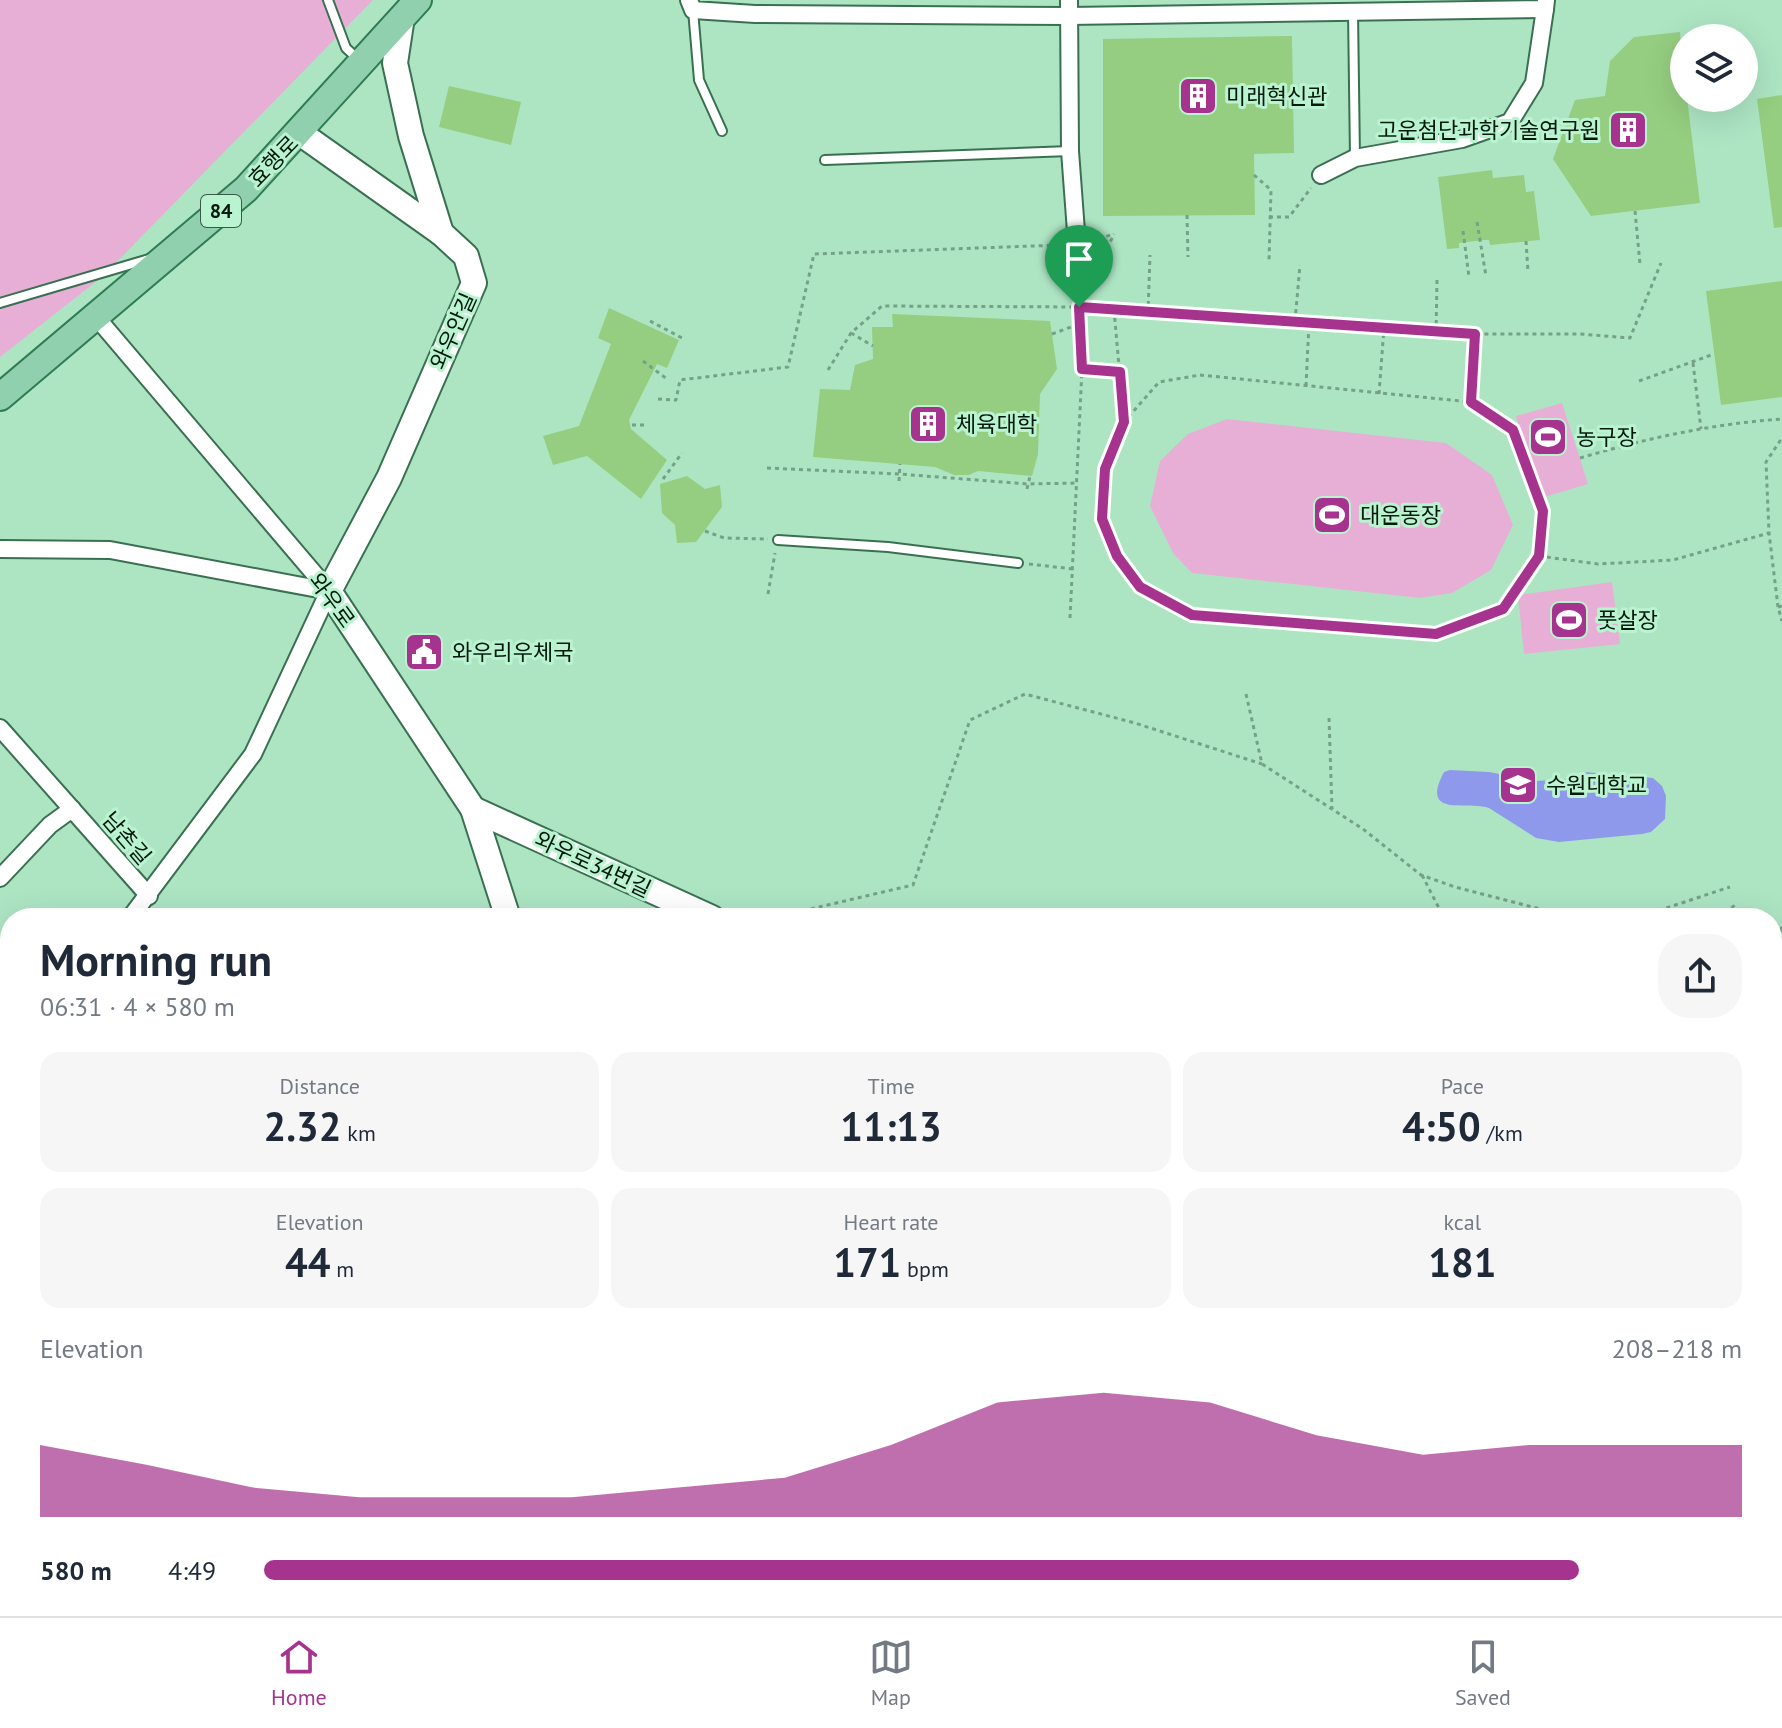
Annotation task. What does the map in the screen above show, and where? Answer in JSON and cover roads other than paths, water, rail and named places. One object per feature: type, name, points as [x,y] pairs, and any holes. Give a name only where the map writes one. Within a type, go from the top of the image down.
[{"type":"main road","name":"효행로","points":[[0,397],[246,189],[300,133],[410,8]]},
{"type":"street","points":[[691,5],[755,14],[1069,8],[1353,11],[1546,4],[1534,83],[1510,122],[1462,139],[1355,158],[1321,175]]},
{"type":"street","points":[[410,8],[395,63],[411,136],[441,233]]},
{"type":"street","points":[[1069,8],[1070,151],[1077,245]]},
{"type":"street","name":"와우안길","points":[[139,908],[253,754],[329,591],[389,478],[474,283],[466,256],[441,233],[300,133]]},
{"type":"street","name":"와우로","points":[[97,318],[329,591],[473,809],[505,908]]},
{"type":"street","points":[[0,549],[110,550],[329,591]]},
{"type":"street","points":[[0,728],[72,809],[50,825],[0,878]]},
{"type":"street","name":"남촌길","points":[[72,809],[149,896]]},
{"type":"street","name":"와우로34번길","points":[[473,809],[690,908]]},
{"type":"lane","points":[[328,0],[346,48],[362,62]]},
{"type":"lane","points":[[691,5],[699,80],[722,131]]},
{"type":"lane","points":[[1353,11],[1355,158]]},
{"type":"lane","points":[[825,160],[1070,151]]},
{"type":"lane","points":[[0,303],[173,252]]},
{"type":"lane","points":[[778,540],[888,547],[1018,563]]},
{"type":"water","points":[[1444,772],[1489,772],[1536,781],[1568,779],[1584,772],[1653,778],[1662,786],[1666,796],[1665,819],[1651,832],[1642,834],[1559,842],[1536,838],[1489,808],[1442,802],[1438,787]]},
{"type":"place","name":"미래혁신관","points":[[1198,96]]},
{"type":"place","name":"고운첨단과학기술연구원","points":[[1628,130]]},
{"type":"place","name":"체육대학","points":[[928,424]]},
{"type":"place","name":"농구장","points":[[1548,437]]},
{"type":"place","name":"대운동장","points":[[1332,515]]},
{"type":"place","name":"풋살장","points":[[1569,620]]},
{"type":"place","name":"와우리우체국","points":[[424,652]]},
{"type":"place","name":"수원대학교","points":[[1518,785]]}]
